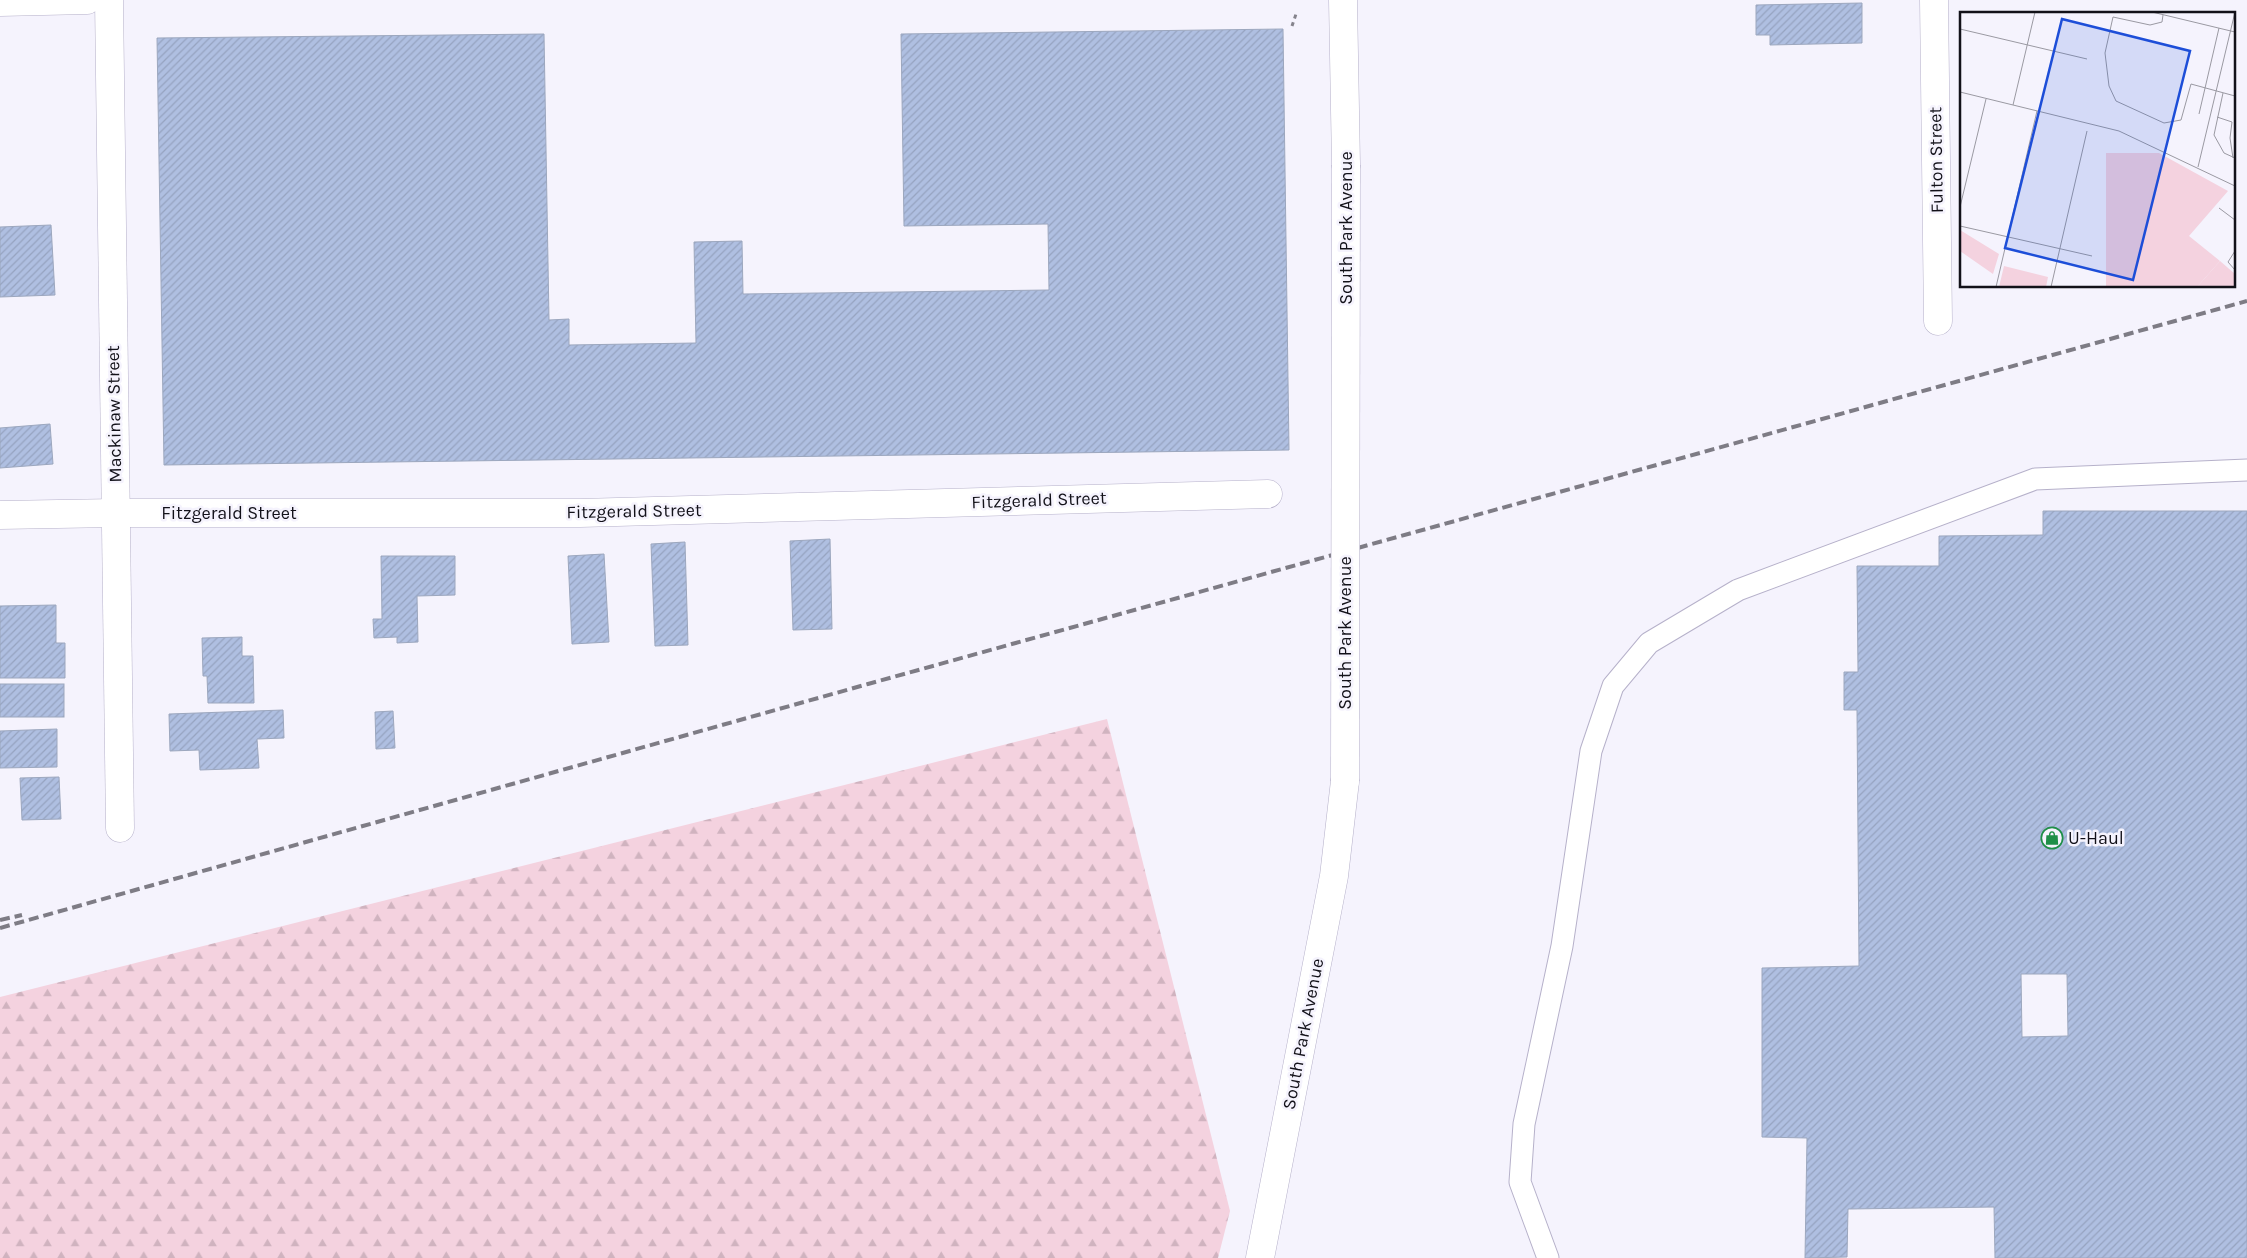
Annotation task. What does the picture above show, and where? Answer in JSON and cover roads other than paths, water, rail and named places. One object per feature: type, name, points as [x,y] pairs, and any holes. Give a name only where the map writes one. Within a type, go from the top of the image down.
[{"type":"street","points":[[0,2],[87,0]]},
{"type":"street","name":"Mackinaw Street","points":[[109,0],[120,828]]},
{"type":"street","name":"South Park Avenue","points":[[1260,1258],[1334,876],[1345,781],[1346,165],[1343,0]]},
{"type":"street","name":"Fulton Street","points":[[1934,0],[1938,321]]},
{"type":"street","name":"Fitzgerald Street","points":[[0,515],[115,513],[580,513],[1268,494]]},
{"type":"lane","points":[[1548,1258],[1520,1182],[1524,1124],[1562,946],[1591,751],[1613,686],[1648,642],[1738,590],[2035,479],[2247,470]]},
{"type":"railway","points":[[0,928],[868,684],[2247,301]]},
{"type":"railway","points":[[0,920],[22,915]]},
{"type":"place","name":"U-Haul","points":[[2052,838]]}]
